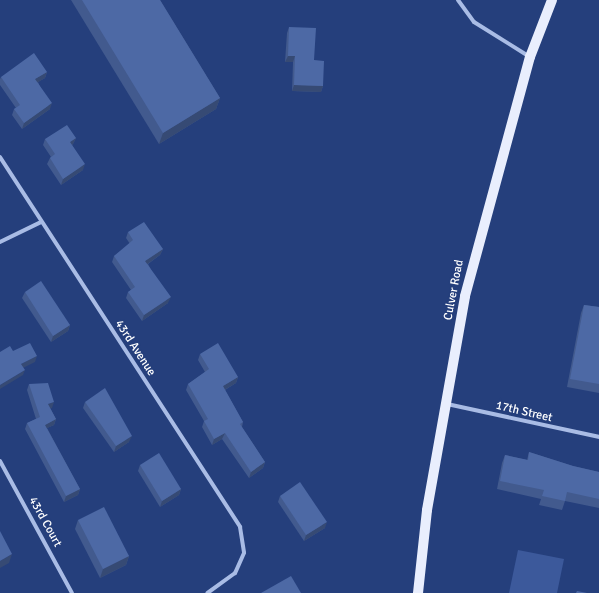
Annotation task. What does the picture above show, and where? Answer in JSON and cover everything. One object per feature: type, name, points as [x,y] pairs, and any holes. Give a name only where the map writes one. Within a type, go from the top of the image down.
[{"type":"main road","name":"Culver Road","points":[[418,593],[445,404],[480,232],[530,57],[552,0]]},
{"type":"street","points":[[458,0],[474,22],[530,57]]},
{"type":"street","name":"43rd Avenue","points":[[0,157],[240,527],[244,553],[235,573],[207,593]]},
{"type":"street","points":[[0,242],[41,222]]},
{"type":"street","name":"17th Street","points":[[445,404],[599,437]]},
{"type":"street","name":"43rd Court","points":[[0,461],[72,593]]},
{"type":"shaded area","points":[[518,550],[564,559],[557,593],[509,593]]},
{"type":"building","points":[[82,0],[160,0],[220,98],[163,133]]},
{"type":"building","points":[[289,27],[316,28],[314,60],[324,61],[323,86],[294,85],[295,56],[288,56]]},
{"type":"building","points":[[34,53],[47,72],[35,79],[52,103],[24,123],[14,109],[20,105],[1,77]]},
{"type":"building","points":[[67,125],[76,138],[70,142],[85,164],[63,179],[50,158],[55,154],[45,139]]},
{"type":"building","points":[[144,222],[163,249],[145,261],[171,297],[144,315],[128,292],[135,287],[114,256],[133,240],[128,232]]},
{"type":"building","points":[[41,281],[70,325],[53,336],[25,292]]},
{"type":"building","points":[[584,305],[599,307],[599,384],[570,379]]},
{"type":"building","points":[[30,343],[37,356],[21,364],[25,370],[0,385],[0,352],[10,346],[13,351]]},
{"type":"building","points":[[218,343],[238,377],[223,386],[243,422],[240,424],[265,462],[251,472],[225,433],[214,439],[204,421],[208,419],[188,384],[209,369],[200,354]]},
{"type":"building","points":[[48,383],[54,402],[48,404],[56,419],[45,425],[80,489],[66,496],[27,423],[40,417],[29,384]]},
{"type":"building","points":[[105,388],[132,436],[116,446],[85,402]]},
{"type":"building","points":[[529,452],[573,466],[599,472],[599,499],[567,492],[565,501],[542,496],[544,490],[500,481],[505,455],[528,460]]},
{"type":"building","points":[[159,453],[181,489],[162,501],[140,465]]},
{"type":"building","points":[[300,482],[327,522],[306,535],[280,496]]},
{"type":"building","points":[[104,507],[129,556],[103,569],[78,520]]},
{"type":"building","points":[[0,531],[12,554],[0,561]]},
{"type":"building","points":[[291,576],[301,593],[261,593]]},
{"type":"building","points":[[577,591],[587,593],[576,593]]}]
